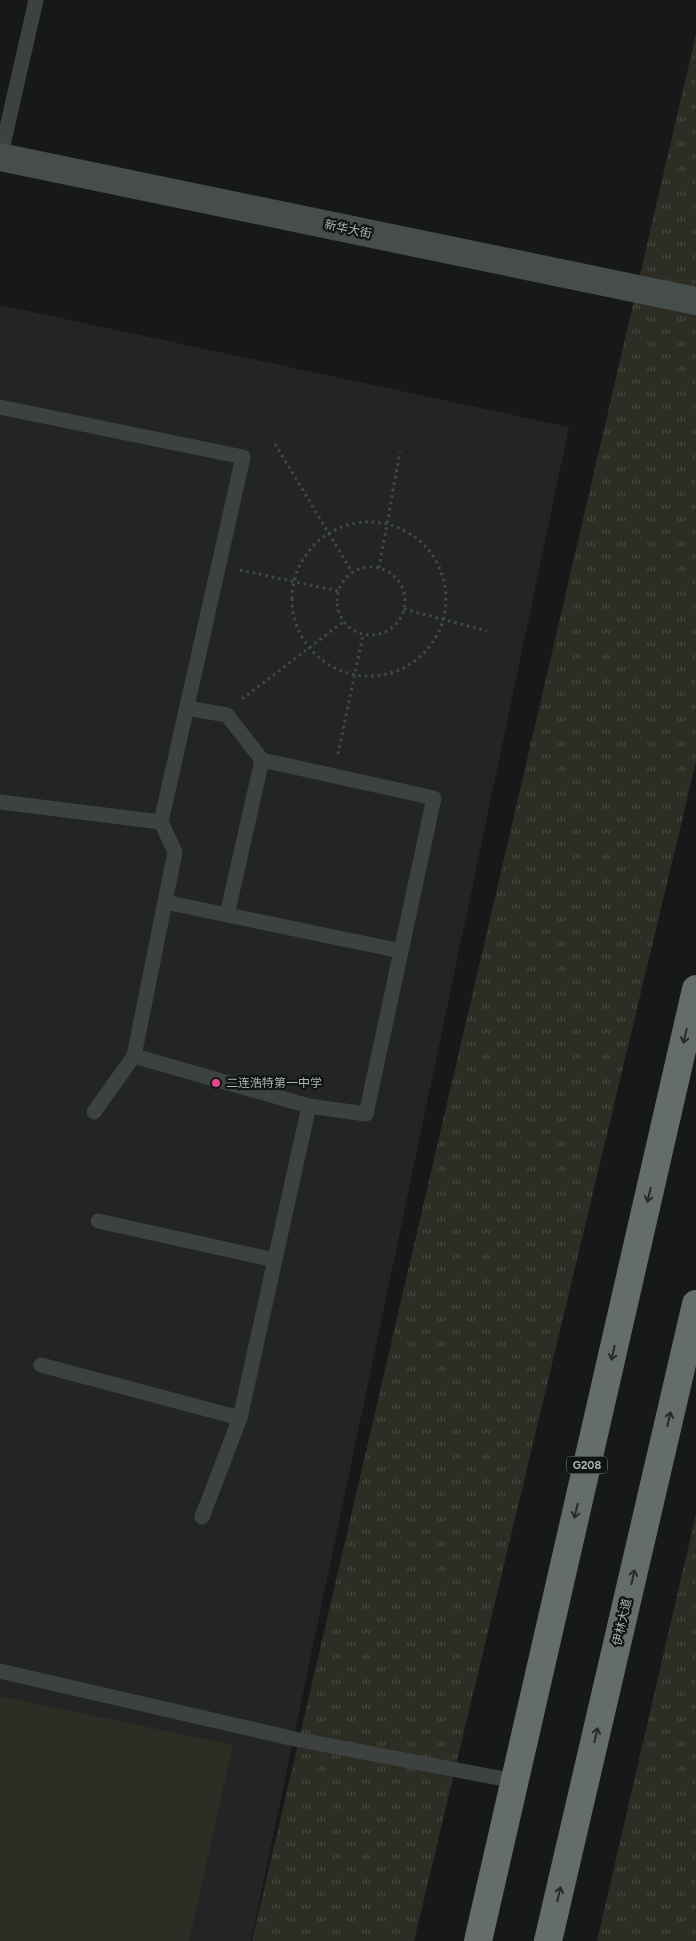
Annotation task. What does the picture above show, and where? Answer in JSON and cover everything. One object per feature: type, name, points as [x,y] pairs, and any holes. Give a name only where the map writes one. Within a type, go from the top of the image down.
[{"type":"highway","name":"G208","points":[[478,1941],[696,989]]},
{"type":"highway","name":"伊林大道","points":[[548,1941],[696,1304]]},
{"type":"main road","name":"新华大街","points":[[0,158],[696,301]]},
{"type":"lane","points":[[0,158],[36,0]]},
{"type":"lane","points":[[0,407],[243,457],[161,822],[175,852],[134,1056],[94,1112]]},
{"type":"lane","points":[[134,1056],[309,1106],[366,1114],[434,798],[262,760],[227,715],[187,708]]},
{"type":"lane","points":[[227,915],[262,760]]},
{"type":"lane","points":[[0,802],[161,822]]},
{"type":"lane","points":[[165,902],[401,951]]},
{"type":"lane","points":[[202,1517],[240,1418],[309,1106]]},
{"type":"lane","points":[[98,1221],[275,1260]]},
{"type":"lane","points":[[41,1365],[240,1418]]},
{"type":"lane","points":[[0,1671],[295,1739],[515,1781]]},
{"type":"path","points":[[275,444],[352,572]]},
{"type":"path","points":[[378,568],[400,452]]},
{"type":"path","points":[[376,522],[404,531],[429,550],[442,574],[446,607],[444,620],[436,639],[418,660],[389,675],[354,676],[330,666],[309,648],[295,623],[292,592],[302,560],[329,533],[350,525],[376,522]]},
{"type":"path","points":[[219,565],[338,591]]},
{"type":"path","points":[[364,568],[378,568],[388,572],[400,583],[404,595],[404,609],[398,622],[389,630],[376,635],[363,635],[349,628],[343,622],[337,606],[338,591],[342,582],[352,572],[364,568]]},
{"type":"path","points":[[404,609],[488,631]]},
{"type":"path","points":[[227,715],[228,709],[343,622]]},
{"type":"path","points":[[333,776],[363,635]]},
{"type":"shaded area","name":"二连浩特第一中学","points":[[0,305],[569,427],[251,1941],[0,1941]]},
{"type":"green space","points":[[696,34],[696,762],[414,1941],[252,1941]]},
{"type":"green space","points":[[696,1514],[696,1941],[597,1941]]},
{"type":"green space","points":[[0,1696],[233,1745],[189,1941],[0,1941]]},
{"type":"place","name":"二连浩特第一中学","points":[[216,1083]]}]
